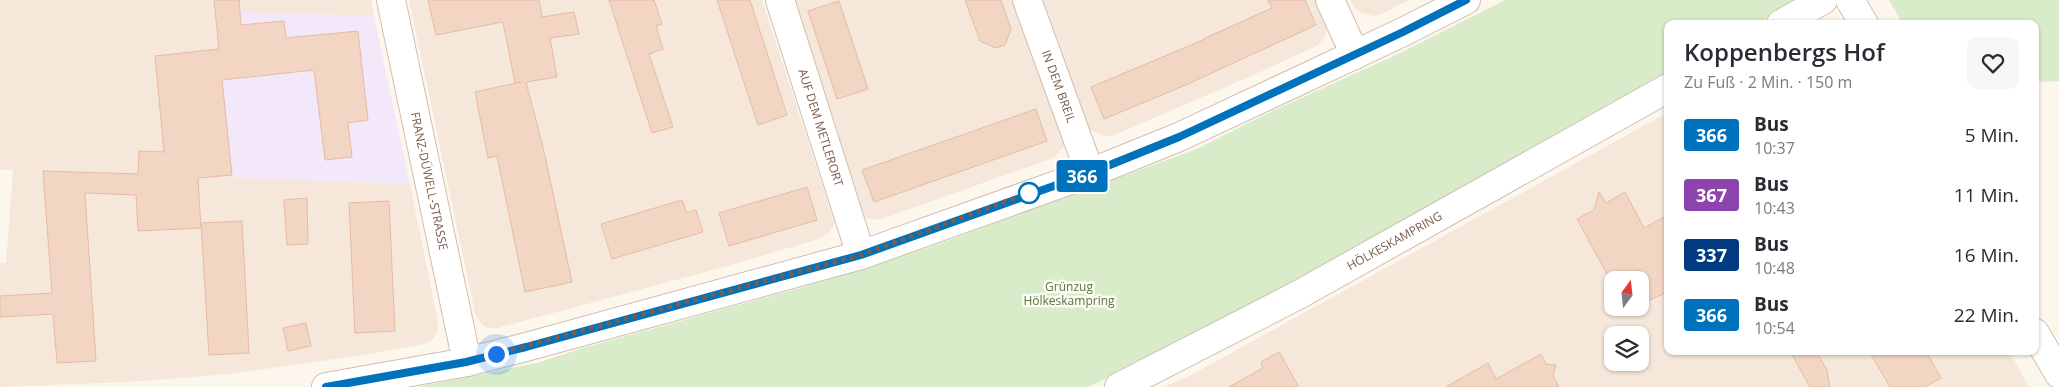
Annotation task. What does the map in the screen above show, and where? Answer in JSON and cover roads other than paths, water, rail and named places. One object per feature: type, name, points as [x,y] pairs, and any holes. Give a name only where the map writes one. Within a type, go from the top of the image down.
[{"type":"street","name":"FRANZ-DÜWELL-STRASSE","points":[[391,0],[466,362]]},
{"type":"street","name":"AUF DEM METLERORT","points":[[780,0],[861,255]]},
{"type":"street","name":"IN DEM BREIL","points":[[1027,0],[1090,173]]},
{"type":"street","points":[[1330,0],[1356,55]]},
{"type":"street","points":[[326,387],[466,362],[562,338],[861,255],[1090,173],[1179,137],[1356,55],[1466,0]]},
{"type":"street","points":[[1788,20],[1823,0]]},
{"type":"street","points":[[1850,0],[1862,20]]},
{"type":"street","name":"HÖLKESKAMPRING","points":[[1119,387],[1300,294],[1664,90]]},
{"type":"street","points":[[2039,340],[2059,374]]},
{"type":"park label","name":"Grünzug Hölkeskampring","points":[[1069,294]]}]
